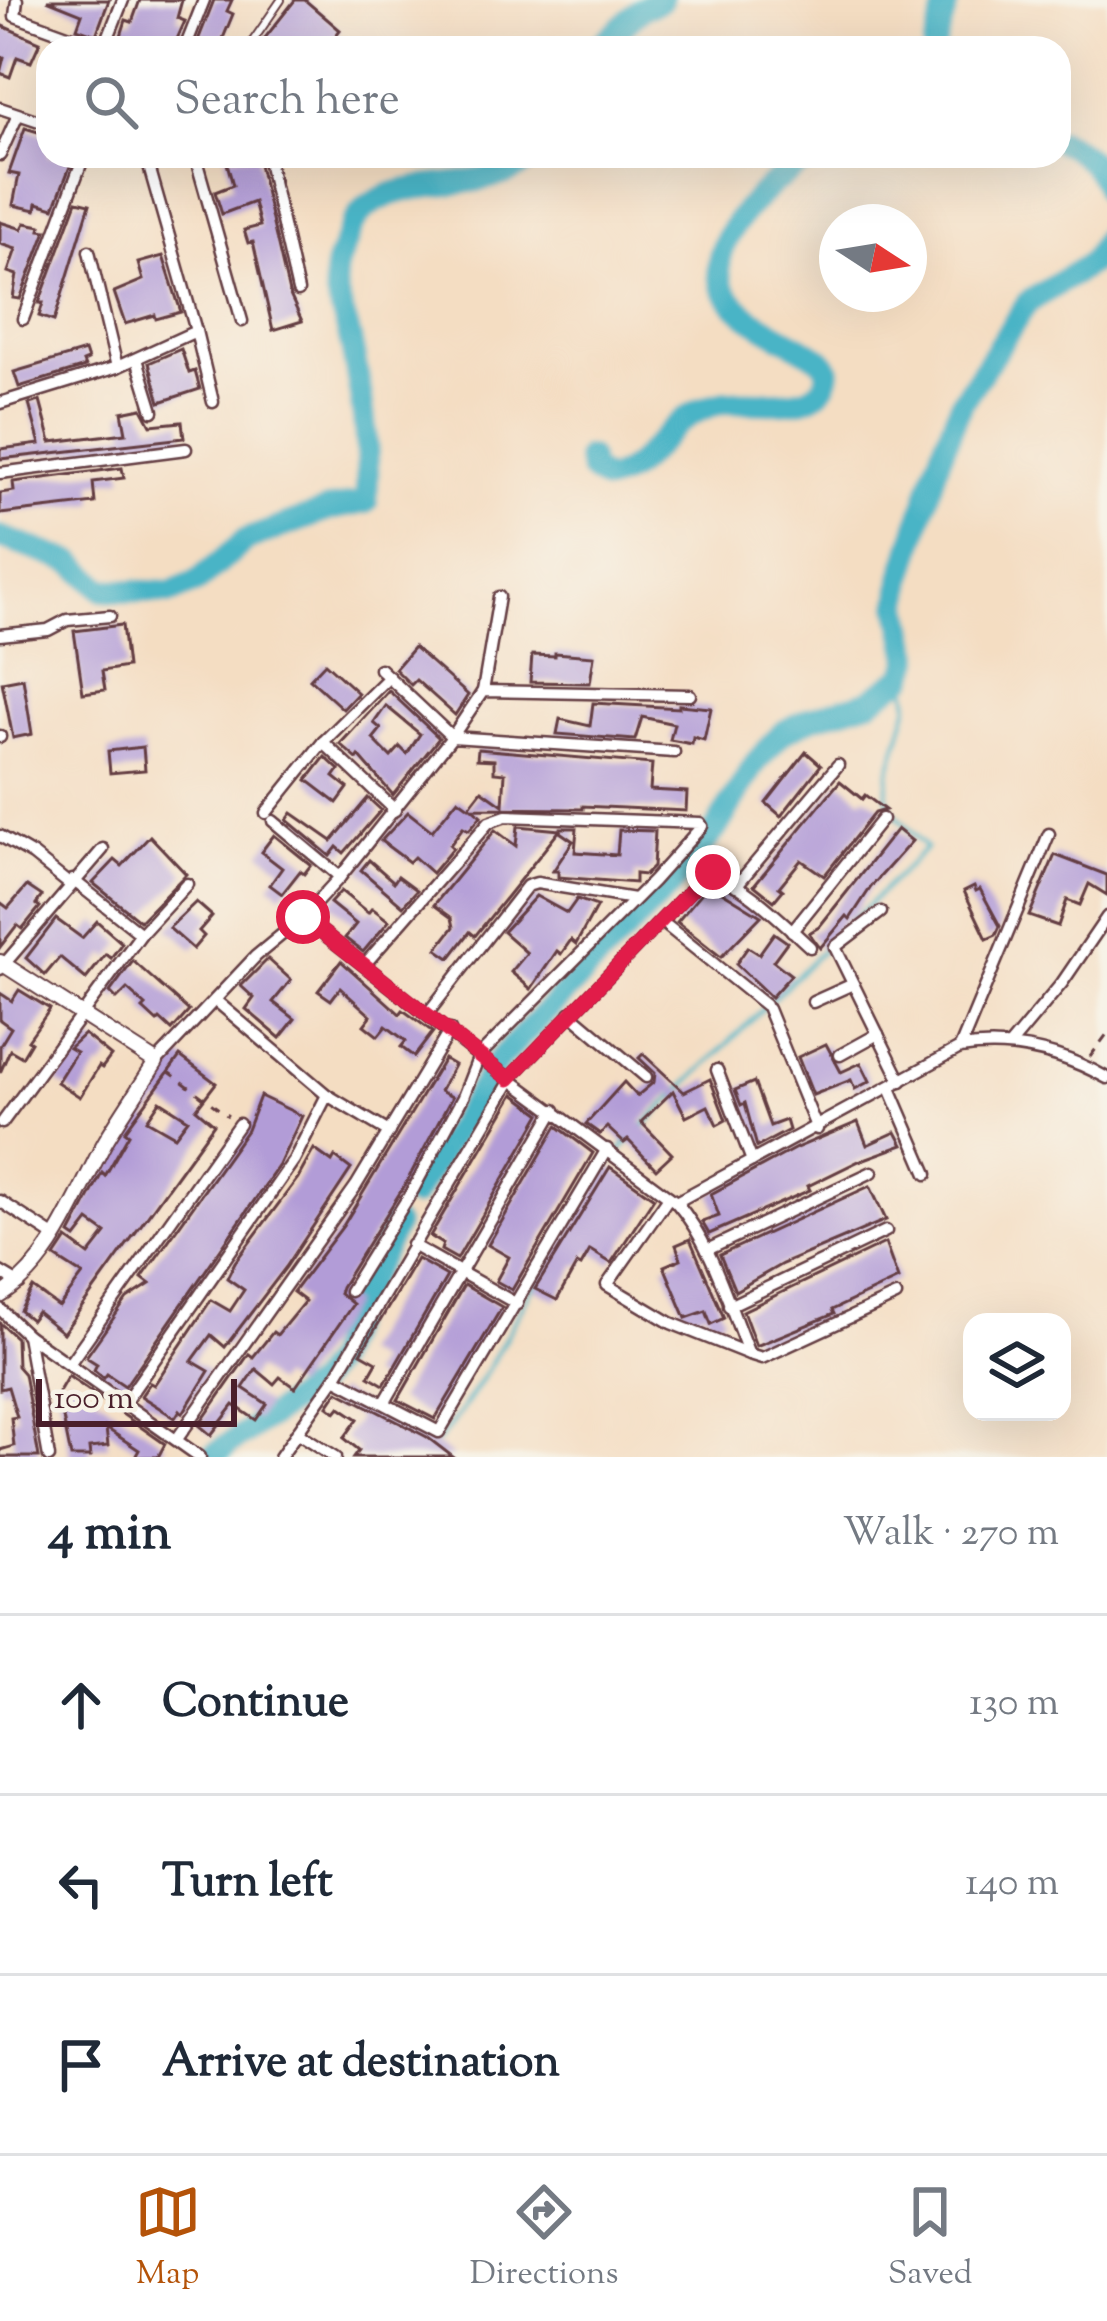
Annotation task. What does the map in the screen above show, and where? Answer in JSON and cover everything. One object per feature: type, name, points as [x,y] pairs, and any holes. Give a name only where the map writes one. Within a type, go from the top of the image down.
[{"type":"street","points":[[15,16],[16,0]]},
{"type":"street","points":[[108,36],[122,0]]},
{"type":"street","points":[[190,36],[204,0]]},
{"type":"street","points":[[0,10],[71,36]]},
{"type":"street","points":[[0,108],[36,121]]},
{"type":"street","points":[[0,155],[17,116]]},
{"type":"street","points":[[23,319],[80,168]]},
{"type":"street","points":[[149,168],[213,402]]},
{"type":"street","points":[[198,168],[242,321]]},
{"type":"street","points":[[270,168],[298,291]]},
{"type":"street","points":[[89,251],[117,367]]},
{"type":"street","points":[[0,404],[117,367],[196,331]]},
{"type":"street","points":[[136,359],[153,411]]},
{"type":"street","points":[[0,473],[186,449]]},
{"type":"street","points":[[0,1296],[20,1284],[54,1236],[156,1062],[256,956],[340,878],[452,737],[483,691],[499,597]]},
{"type":"street","points":[[0,635],[110,616]]},
{"type":"street","points":[[340,878],[270,817],[322,742],[385,673],[452,737],[674,752]]},
{"type":"street","points":[[483,691],[691,694]]},
{"type":"street","points":[[322,742],[395,810]]},
{"type":"street","points":[[736,886],[838,765]]},
{"type":"street","points":[[350,1291],[414,1188],[481,1058],[700,832],[700,823],[506,816],[489,822],[365,964]]},
{"type":"street","points":[[792,932],[882,820]]},
{"type":"street","points":[[960,1048],[1048,834]]},
{"type":"street","points":[[0,836],[34,855],[141,934]]},
{"type":"street","points":[[103,849],[1,965],[156,1062]]},
{"type":"street","points":[[280,1457],[335,1378],[509,1079],[706,874],[719,874],[810,947]]},
{"type":"street","points":[[428,1013],[527,886],[537,883],[634,899]]},
{"type":"street","points":[[2,1124],[80,1013],[187,884]]},
{"type":"street","points":[[881,912],[835,946],[878,1034],[927,1174]]},
{"type":"street","points":[[303,917],[481,1058],[673,1199],[707,1250],[749,1354]]},
{"type":"street","points":[[1010,1044],[1062,983],[1107,917]]},
{"type":"street","points":[[662,922],[766,1007],[817,1129]]},
{"type":"street","points":[[813,1002],[854,985]]},
{"type":"street","points":[[214,1000],[327,1095],[389,1132]]},
{"type":"street","points":[[570,1013],[646,1077]]},
{"type":"street","points":[[177,1439],[389,1132],[450,1030]]},
{"type":"street","points":[[840,1055],[878,1034]]},
{"type":"street","points":[[896,1296],[762,1358],[671,1323],[608,1285],[673,1199],[817,1129],[960,1048],[1010,1044],[1084,1065],[1107,1078]]},
{"type":"street","points":[[717,1070],[752,1161]]},
{"type":"street","points":[[125,1402],[294,1160],[327,1095]]},
{"type":"street","points":[[385,1402],[555,1110]]},
{"type":"street","points":[[69,1364],[239,1124]]},
{"type":"street","points":[[335,1378],[439,1432],[607,1149]]},
{"type":"street","points":[[707,1250],[872,1172]]},
{"type":"street","points":[[0,1201],[54,1236]]},
{"type":"street","points":[[729,1306],[886,1231]]},
{"type":"street","points":[[412,1245],[517,1304]]},
{"type":"street","points":[[0,1272],[20,1284]]},
{"type":"street","points":[[0,1309],[27,1336],[199,1456]]},
{"type":"street","points":[[27,1336],[49,1457]]},
{"type":"street","points":[[297,1432],[336,1457]]},
{"type":"lane","points":[[256,36],[280,0]]},
{"type":"path","points":[[1084,1065],[1107,1034]]},
{"type":"path","points":[[156,1062],[239,1124]]},
{"type":"building","points":[[47,0],[109,0],[96,35],[77,28],[82,14]]},
{"type":"building","points":[[140,0],[182,0],[177,18],[185,21],[178,36],[121,36],[126,20],[132,22]]},
{"type":"building","points":[[214,0],[232,0],[227,11],[233,14],[224,36],[200,36]]},
{"type":"building","points":[[295,0],[305,0],[340,30],[335,36],[266,36]]},
{"type":"building","points":[[0,25],[36,40],[31,62],[17,57],[10,77],[0,73],[4,57],[0,55]]},
{"type":"building","points":[[25,128],[36,131],[36,168],[69,168],[54,208],[37,203],[36,210],[13,205],[19,175],[9,173]]},
{"type":"building","points":[[228,168],[260,168],[289,293],[302,321],[273,330],[253,242],[248,243],[244,230],[260,226],[254,202],[222,214],[215,192],[233,185]]},
{"type":"building","points":[[77,201],[90,204],[54,321],[39,316],[43,303],[39,303]]},
{"type":"building","points":[[0,222],[22,229],[25,223],[41,226],[46,231],[20,299],[13,298],[17,275],[8,272],[16,249],[0,244]]},
{"type":"building","points":[[163,256],[181,312],[125,324],[114,292],[143,280],[138,263]]},
{"type":"building","points":[[181,349],[200,389],[160,402],[149,363]]},
{"type":"building","points":[[85,351],[85,367],[19,387],[14,372]]},
{"type":"building","points":[[40,401],[51,442],[126,433],[122,412],[142,408],[151,425],[182,422],[184,438],[0,459],[0,449],[40,444],[29,404]]},
{"type":"building","points":[[122,468],[124,478],[93,482],[95,503],[0,514],[0,493],[14,491],[13,482]]},
{"type":"building","points":[[122,625],[127,667],[102,671],[105,690],[83,693],[74,631]]},
{"type":"building","points":[[414,647],[468,695],[455,715],[416,680],[411,685],[395,669]]},
{"type":"building","points":[[532,655],[594,656],[590,683],[530,682]]},
{"type":"building","points":[[325,663],[358,693],[343,709],[310,679]]},
{"type":"building","points":[[23,678],[32,734],[13,738],[2,682]]},
{"type":"building","points":[[389,691],[439,738],[393,795],[359,756],[357,759],[340,744]],"holes":[[[386,706],[420,734],[407,754],[400,747],[391,757],[373,739],[381,729],[374,723]]]},
{"type":"building","points":[[593,703],[711,708],[704,740],[693,737],[692,744],[670,740],[674,724],[642,717],[635,740],[557,734],[560,719],[590,726]]},
{"type":"building","points":[[143,747],[145,770],[110,773],[108,751]]},
{"type":"building","points":[[478,749],[652,764],[650,790],[687,792],[686,811],[472,808],[481,816],[469,830],[463,827],[432,873],[414,857],[409,862],[381,841],[408,812],[432,831],[458,799],[469,807],[482,790],[503,805],[505,773],[494,772],[494,760],[477,759]]},
{"type":"building","points":[[806,752],[821,765],[781,816],[766,803]]},
{"type":"building","points":[[325,757],[339,770],[334,777],[348,788],[337,803],[307,780]]},
{"type":"building","points":[[840,781],[885,810],[874,813],[824,876],[801,860],[774,901],[754,885]]},
{"type":"building","points":[[368,798],[381,810],[344,853],[337,847],[330,856],[287,820],[292,813],[332,841]]},
{"type":"building","points":[[518,826],[560,830],[475,936],[470,932],[450,958],[437,949],[454,927],[452,918],[434,905],[495,830],[516,846]]},
{"type":"building","points":[[561,828],[577,828],[575,852],[617,855],[619,830],[655,831],[653,867],[645,875],[635,874],[635,883],[558,877],[558,871],[553,871],[573,841]]},
{"type":"building","points":[[897,829],[912,841],[850,919],[847,916],[820,948],[809,933],[819,927]]},
{"type":"building","points":[[274,835],[311,865],[282,894],[270,885],[282,868],[261,852]]},
{"type":"building","points":[[150,836],[186,874],[140,921],[93,883],[115,860],[122,866]]},
{"type":"building","points":[[1055,855],[1107,875],[1107,895],[1089,884],[1080,905],[1067,900],[1058,926],[1029,916]]},
{"type":"building","points":[[369,860],[394,882],[398,876],[417,890],[403,906],[361,870]]},
{"type":"building","points":[[709,884],[761,916],[721,957],[677,922]]},
{"type":"building","points":[[27,886],[42,896],[36,904],[40,907],[0,947],[0,902],[8,908]]},
{"type":"building","points":[[974,886],[1000,926],[987,939],[964,891]]},
{"type":"building","points":[[341,891],[368,913],[372,908],[389,921],[363,952],[345,938],[356,924],[330,903]]},
{"type":"building","points":[[536,896],[567,913],[577,899],[597,906],[576,944],[571,940],[561,954],[557,951],[531,989],[511,972],[527,953],[503,932]]},
{"type":"building","points":[[196,902],[212,916],[199,931],[204,936],[193,949],[169,928]]},
{"type":"building","points":[[56,919],[82,938],[97,921],[122,943],[86,979],[60,957],[45,975],[26,958]]},
{"type":"building","points":[[774,933],[787,942],[773,961],[791,975],[771,997],[736,964],[748,947],[759,954]]},
{"type":"building","points":[[268,959],[291,980],[273,1002],[295,1019],[280,1038],[246,1009],[254,998],[241,986]]},
{"type":"building","points":[[133,961],[189,1011],[172,1030],[160,1019],[157,1022],[127,989],[117,999],[110,992]]},
{"type":"building","points":[[341,961],[400,1014],[403,1010],[433,1032],[414,1057],[401,1047],[406,1041],[386,1026],[378,1036],[364,1025],[371,1016],[340,988],[331,1000],[318,991]]},
{"type":"building","points":[[19,990],[50,1009],[22,1057],[10,1050],[0,1073],[0,1046],[11,1028],[0,1020],[0,993],[12,1001]]},
{"type":"building","points":[[84,1034],[111,1056],[80,1097],[57,1082],[76,1052],[69,1048]]},
{"type":"building","points":[[826,1044],[841,1072],[861,1063],[870,1081],[855,1089],[851,1080],[813,1095],[798,1057]]},
{"type":"building","points":[[643,1054],[684,1092],[710,1079],[726,1120],[717,1125],[708,1106],[686,1117],[673,1091],[641,1122],[672,1154],[656,1169],[628,1140],[624,1143],[607,1127],[600,1134],[586,1124],[624,1082],[637,1096],[654,1082],[655,1073],[639,1058]]},
{"type":"building","points":[[180,1056],[216,1083],[196,1109],[214,1124],[63,1333],[37,1312],[31,1320],[20,1311],[33,1288],[59,1307],[83,1275],[55,1257],[67,1239],[89,1255],[106,1233],[89,1221],[76,1238],[70,1234],[129,1134],[125,1131]],"holes":[[[160,1101],[188,1119],[175,1136],[147,1120]]]},
{"type":"building","points":[[444,1059],[454,1065],[440,1091],[452,1097],[406,1183],[341,1287],[339,1293],[353,1304],[295,1388],[280,1377],[274,1384],[256,1369],[243,1388],[267,1404],[256,1420],[234,1405],[211,1435],[199,1425],[249,1354],[253,1357],[273,1332],[277,1335],[305,1301],[293,1292],[343,1226]]},
{"type":"building","points":[[754,1082],[770,1126],[786,1120],[789,1130],[757,1147],[745,1103],[741,1105],[735,1090]]},
{"type":"building","points":[[514,1094],[541,1114],[457,1259],[430,1236]]},
{"type":"building","points":[[260,1096],[302,1116],[279,1165],[125,1386],[107,1374],[104,1378],[94,1370],[97,1364],[86,1357],[127,1299],[150,1284],[142,1278],[247,1130]]},
{"type":"building","points":[[858,1122],[867,1145],[896,1132],[903,1145],[859,1161],[808,1186],[810,1190],[709,1234],[702,1222],[719,1216],[711,1194],[796,1148]]},
{"type":"building","points":[[557,1126],[593,1153],[512,1290],[496,1281],[509,1257],[488,1245]]},
{"type":"building","points":[[314,1149],[351,1169],[225,1347],[211,1335],[192,1361],[209,1371],[175,1418],[141,1396],[150,1383],[154,1385],[211,1300],[230,1311],[244,1290],[227,1278],[235,1262]]},
{"type":"building","points":[[610,1167],[654,1198],[611,1263],[590,1250],[557,1300],[535,1289]]},
{"type":"building","points":[[870,1186],[886,1220],[782,1264],[735,1291],[720,1255]]},
{"type":"building","points":[[690,1239],[724,1318],[711,1324],[706,1311],[686,1318],[664,1266],[681,1259],[676,1245]]},
{"type":"building","points":[[885,1243],[898,1279],[832,1310],[834,1314],[756,1346],[743,1311]]},
{"type":"building","points":[[417,1259],[447,1276],[384,1385],[369,1376],[377,1362],[361,1353]]},
{"type":"building","points":[[464,1285],[502,1307],[435,1419],[398,1400]]},
{"type":"building","points":[[0,1323],[16,1338],[17,1366],[24,1374],[39,1457],[0,1457],[0,1450],[14,1446],[11,1418],[17,1417],[8,1387],[0,1389]]},
{"type":"building","points":[[68,1376],[165,1444],[158,1457],[135,1457],[139,1450],[106,1428],[108,1446],[89,1448],[90,1457],[71,1457],[58,1393]]},
{"type":"building","points":[[338,1391],[427,1437],[453,1457],[354,1457],[359,1450],[344,1438],[358,1419],[340,1407],[336,1412],[328,1406]]},
{"type":"waterway","points":[[611,36],[640,10],[661,0]]},
{"type":"waterway","points":[[938,36],[948,0]]},
{"type":"waterway","points":[[1071,147],[1089,161],[1107,191]]},
{"type":"waterway","points":[[0,537],[74,563],[103,590],[171,593],[197,582],[246,540],[331,509],[366,502],[361,399],[335,287],[336,268],[349,233],[362,212],[382,198],[488,178],[516,168]]},
{"type":"waterway","points":[[588,458],[591,470],[606,481],[636,465],[701,409],[721,403],[801,400],[824,385],[829,370],[822,360],[749,316],[729,297],[720,277],[721,256],[743,213],[795,168]]},
{"type":"waterway","points":[[413,1196],[499,1059],[671,885],[716,829],[756,762],[783,732],[870,700],[905,676],[911,659],[900,605],[903,577],[961,403],[1027,303],[1091,263],[1107,236]]},
{"type":"waterway","points":[[644,1126],[926,848],[893,811],[887,795],[909,705],[905,676]]},
{"type":"waterway","points":[[438,1441],[489,1367],[577,1209],[632,1138]]},
{"type":"waterway","points":[[210,1457],[315,1386],[333,1361],[395,1226]]},
{"type":"route","points":[[303,917],[509,1079],[713,872]]}]
